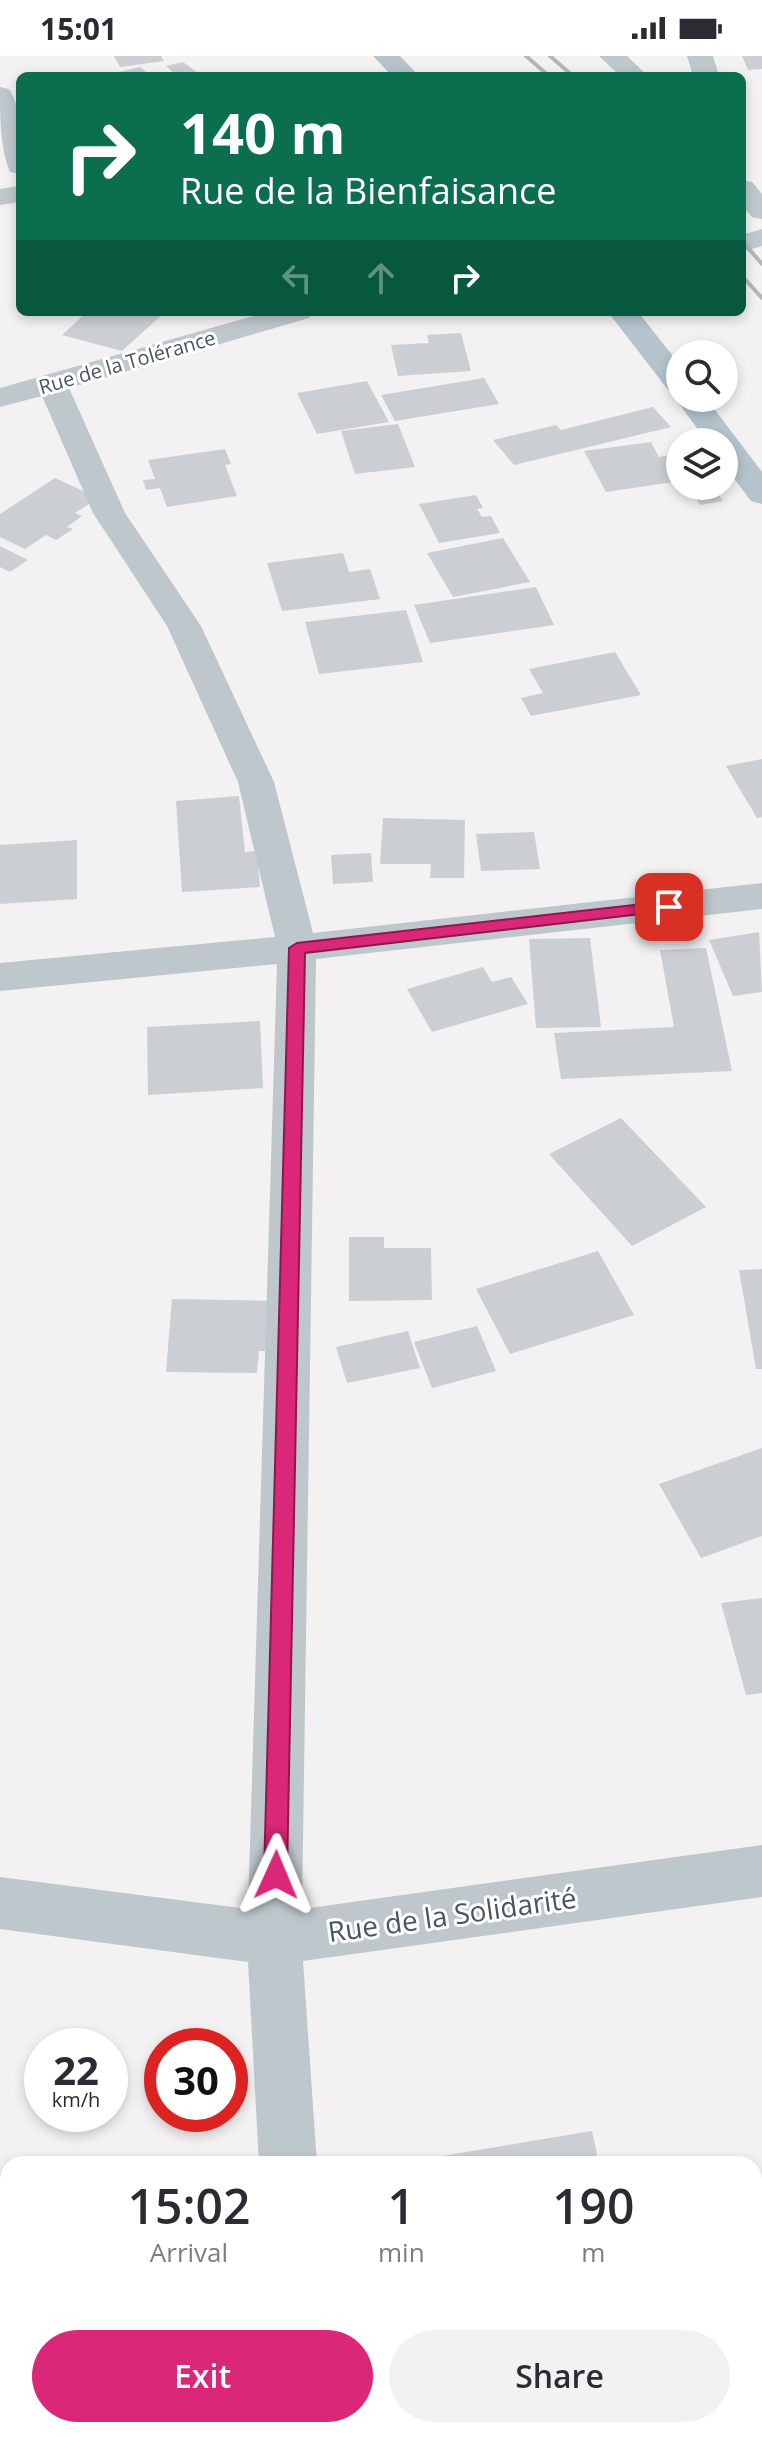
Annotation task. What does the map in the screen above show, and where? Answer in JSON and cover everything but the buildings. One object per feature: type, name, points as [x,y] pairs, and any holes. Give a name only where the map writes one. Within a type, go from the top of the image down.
[{"type":"main road","points":[[386,56],[402,72]]},
{"type":"main road","points":[[626,316],[666,367]]},
{"type":"main road","points":[[700,412],[762,494]]},
{"type":"street","points":[[612,56],[630,72]]},
{"type":"street","points":[[0,95],[16,152]]},
{"type":"street","points":[[746,193],[762,211]]},
{"type":"street","name":"Rue de la Tolérance","points":[[0,398],[285,316]]},
{"type":"street","points":[[52,384],[109,513],[184,626],[256,782],[297,948],[274,1939],[288,2156]]},
{"type":"street","points":[[0,977],[297,948],[762,896]]},
{"type":"street","name":"Rue de la Solidarité","points":[[0,1903],[274,1939],[762,1871]]},
{"type":"railway","points":[[526,56],[544,72]]},
{"type":"railway","points":[[550,56],[568,72]]},
{"type":"railway","points":[[746,246],[762,264]]},
{"type":"railway","points":[[746,280],[762,298]]},
{"type":"route","points":[[276,1875],[297,948],[669,907]]}]
